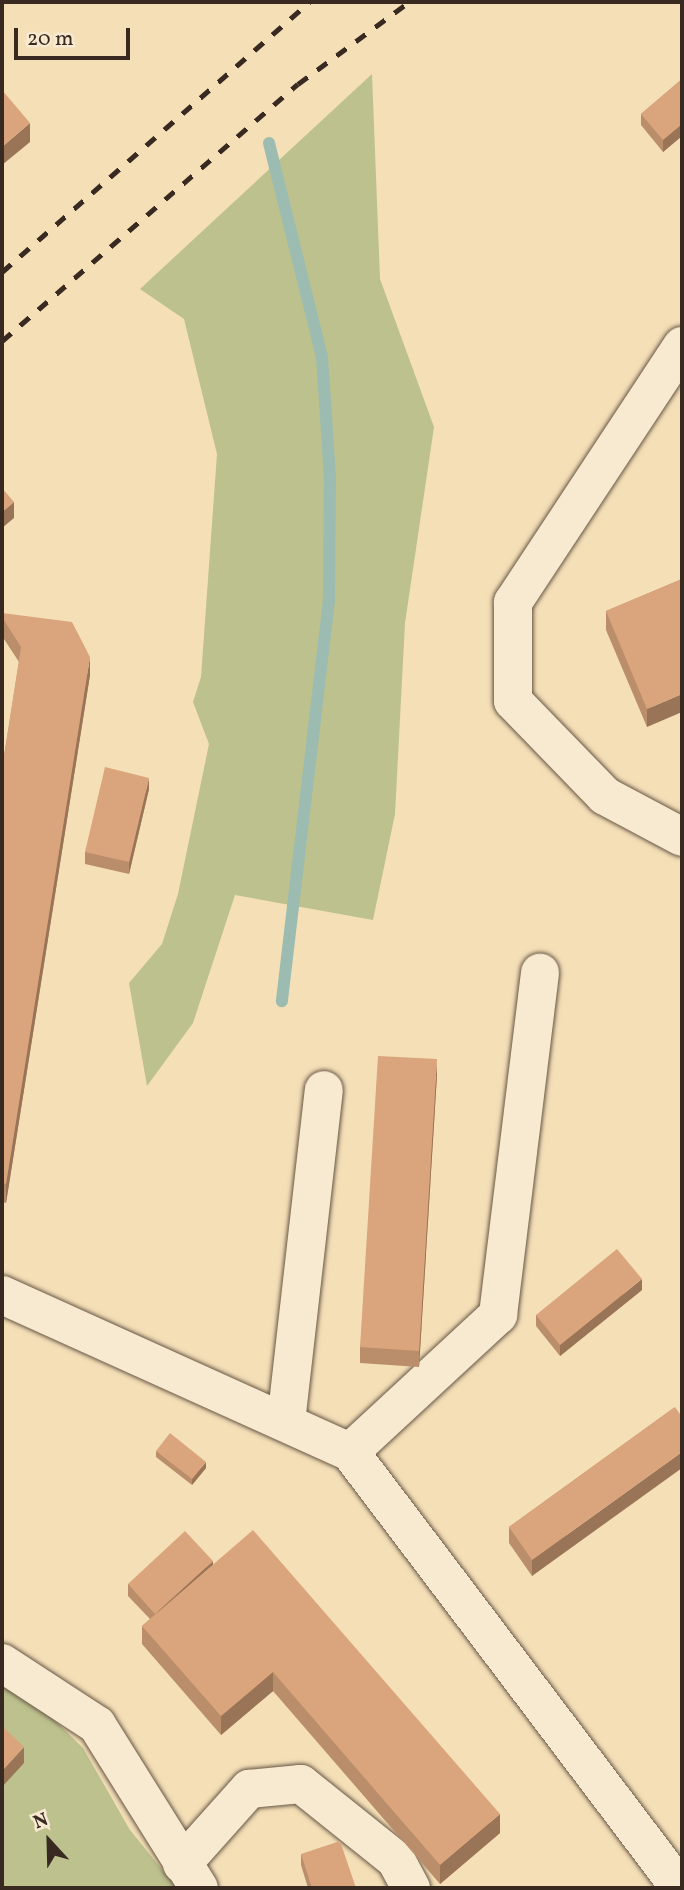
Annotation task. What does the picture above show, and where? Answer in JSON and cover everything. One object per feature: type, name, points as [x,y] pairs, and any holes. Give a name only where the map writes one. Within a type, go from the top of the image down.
[{"type":"street","points":[[682,346],[513,602],[513,701],[605,796],[682,837]]},
{"type":"street","points":[[350,1452],[498,1315],[540,973]]},
{"type":"street","points":[[286,1422],[324,1090]]},
{"type":"street","points":[[2,1296],[350,1452],[680,1888]]},
{"type":"street","points":[[2,1663],[97,1725],[191,1876],[249,1789],[300,1784],[396,1860],[411,1888]]},
{"type":"green space","points":[[372,74],[380,279],[434,427],[405,623],[395,814],[373,920],[235,895],[193,1023],[147,1086],[129,983],[162,944],[178,894],[209,744],[193,702],[201,677],[217,454],[184,319],[140,289]]},
{"type":"green space","points":[[2,1680],[32,1698],[83,1748],[130,1830],[177,1888],[2,1888]]},
{"type":"building","points":[[682,79],[682,124],[663,140],[641,114]]},
{"type":"building","points":[[2,90],[30,123],[2,147]]},
{"type":"building","points":[[2,488],[14,502],[2,512]]},
{"type":"building","points":[[682,579],[682,694],[647,709],[606,611]]},
{"type":"building","points":[[2,613],[72,622],[90,657],[6,1184],[2,1183],[2,769],[21,647]]},
{"type":"building","points":[[105,767],[149,778],[129,862],[85,852]]},
{"type":"building","points":[[378,1056],[437,1059],[419,1351],[360,1347]]},
{"type":"building","points":[[617,1249],[642,1279],[560,1345],[536,1315]]},
{"type":"building","points":[[675,1407],[682,1417],[682,1452],[532,1560],[509,1527]]},
{"type":"building","points":[[170,1433],[206,1462],[192,1479],[156,1451]]},
{"type":"building","points":[[253,1530],[500,1814],[440,1865],[273,1672],[221,1716],[142,1626]]},
{"type":"building","points":[[185,1531],[213,1561],[155,1614],[128,1584]]},
{"type":"building","points":[[2,1726],[24,1747],[2,1771]]},
{"type":"building","points":[[340,1841],[356,1888],[312,1888],[301,1854]]},
{"type":"waterway","points":[[269,143],[322,357],[330,479],[329,600],[282,1001]]},
{"type":"railway","points":[[2,272],[309,2]]},
{"type":"railway","points":[[2,341],[298,84],[409,2]]}]
